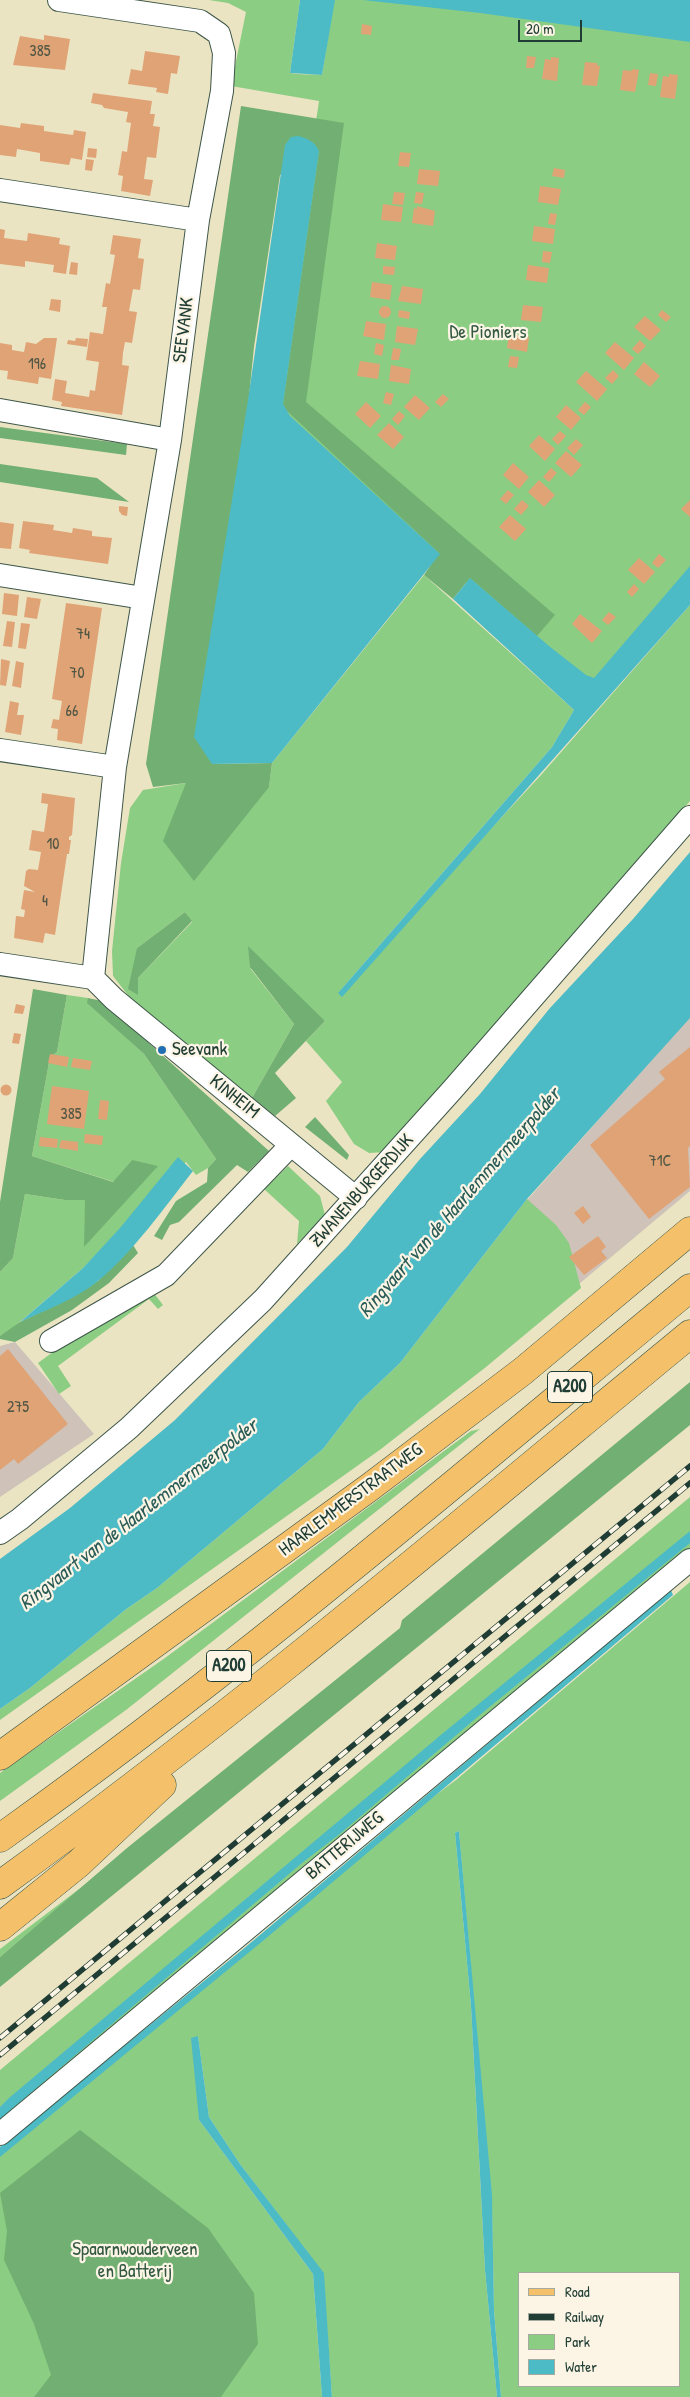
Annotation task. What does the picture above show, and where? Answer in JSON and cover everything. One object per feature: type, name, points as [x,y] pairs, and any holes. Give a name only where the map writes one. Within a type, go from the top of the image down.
[{"type":"main road","name":"HAARLEMMERSTRAATWEG","points":[[0,1756],[370,1487],[523,1371],[690,1230]]},
{"type":"main road","name":"A200","points":[[0,1838],[70,1788],[238,1659],[690,1288]]},
{"type":"main road","name":"A200","points":[[0,1885],[103,1811],[289,1665],[690,1334]]},
{"type":"main road","name":"A200","points":[[0,1927],[78,1864],[289,1665]]},
{"type":"street","name":"SEEVANK","points":[[59,0],[200,21],[219,34],[224,53],[222,91],[198,220],[170,440],[115,767],[94,978]]},
{"type":"street","points":[[0,190],[198,220]]},
{"type":"street","points":[[0,410],[170,440]]},
{"type":"street","points":[[0,575],[143,598]]},
{"type":"street","points":[[0,750],[115,767]]},
{"type":"street","name":"ZWANENBURGERDIJK","points":[[0,1533],[20,1519],[129,1428],[263,1300],[356,1198],[690,817]]},
{"type":"street","points":[[0,964],[94,978]]},
{"type":"street","name":"KINHEIM","points":[[94,978],[114,999],[356,1198]]},
{"type":"street","points":[[51,1342],[166,1275],[291,1145]]},
{"type":"street","name":"BATTERIJWEG","points":[[0,2134],[690,1560]]},
{"type":"shaded area","points":[[690,1017],[690,1191],[573,1289],[520,1208]]},
{"type":"shaded area","points":[[15,1342],[94,1434],[0,1497],[0,1346]]},
{"type":"green space","name":"De Pioniers","points":[[209,0],[300,0],[290,73],[298,74],[322,75],[334,0],[408,0],[690,33],[690,581],[594,693],[272,417],[319,101],[231,86],[246,12],[228,3]]},
{"type":"green space","points":[[241,106],[344,123],[306,402],[555,615],[537,636],[470,578],[453,599],[424,575],[439,553],[286,410],[283,404],[319,151],[280,175],[254,347],[212,764],[272,763],[269,787],[194,881],[163,841],[186,783],[153,787],[146,764]]},
{"type":"green space","points":[[0,427],[127,444],[126,455],[0,438]]},
{"type":"green space","points":[[0,464],[97,478],[129,502],[0,482]]},
{"type":"green space","points":[[424,575],[574,710],[552,747],[338,993],[541,775],[690,605],[690,801],[385,1152],[369,1153],[354,1144],[326,1101],[342,1082],[306,1041],[325,1021],[250,968],[294,1024],[252,1098],[131,999],[113,976],[112,951],[121,863],[130,808],[143,790],[186,783],[269,787],[272,763]],"holes":[[[185,912],[192,922],[138,978],[138,994],[137,948]]]},
{"type":"green space","points":[[185,912],[192,921],[138,978],[138,995],[128,989],[137,948]]},
{"type":"green space","points":[[248,946],[325,1021],[275,1073],[296,1098],[275,1116],[252,1098],[294,1024],[250,967]]},
{"type":"green space","points":[[33,989],[67,995],[57,1052],[50,1057],[32,1156],[113,1182],[132,1160],[158,1166],[84,1247],[85,1200],[65,1200],[25,1194],[13,1258],[0,1272],[0,1202]]},
{"type":"green space","points":[[67,995],[88,998],[88,1003],[144,1054],[216,1159],[208,1168],[196,1175],[186,1162],[83,1268],[8,1332],[0,1336],[0,1272],[13,1258],[25,1194],[65,1200],[85,1200],[85,1246],[132,1160],[114,1182],[32,1156],[50,1057],[57,1052]]},
{"type":"green space","points":[[88,998],[102,1001],[269,1151],[248,1172],[237,1165],[179,1222],[170,1225],[162,1240],[154,1236],[176,1201],[207,1182],[208,1168],[216,1159],[144,1054],[87,1003]]},
{"type":"green space","points":[[315,1117],[349,1155],[347,1160],[305,1127]]},
{"type":"green space","points":[[288,1166],[320,1196],[325,1215],[297,1244],[299,1221],[264,1189]]},
{"type":"green space","points":[[527,1199],[556,1225],[569,1243],[581,1288],[486,1367],[381,1449],[0,1720],[0,1709],[30,1688],[125,1610],[157,1588],[323,1449],[359,1402],[400,1363]]},
{"type":"green space","points":[[133,1245],[138,1253],[109,1283],[72,1310],[15,1342],[0,1339],[0,1336],[20,1322],[60,1303],[98,1281]]},
{"type":"green space","points":[[153,1292],[163,1305],[158,1309],[149,1299],[58,1366],[71,1386],[59,1394],[38,1363],[81,1331]]},
{"type":"green space","points":[[690,1382],[690,1425],[0,1987],[0,1957],[127,1848],[400,1628],[402,1620]]},
{"type":"green space","points":[[480,1429],[126,1710],[0,1801],[0,1773],[165,1658],[471,1431]]},
{"type":"green space","points":[[690,1497],[690,1551],[0,2126],[0,2070]]},
{"type":"green space","name":"Spaarnwouderveen en Batterij","points":[[690,1582],[690,2397],[501,2397],[494,2310],[492,2209],[459,1831],[455,1833],[471,2006],[485,2270],[497,2397],[332,2397],[323,2273],[240,2164],[209,2117],[198,2036],[199,2120],[313,2274],[322,2397],[0,2397],[0,2155],[417,1809],[456,1780]]},
{"type":"green space","points":[[87,1883],[0,1957],[0,1949]]},
{"type":"green space","name":"Spaarnwouderveen en Batterij","points":[[80,2130],[208,2228],[254,2293],[258,2344],[221,2397],[34,2397],[51,2375],[34,2324],[4,2260],[7,2231],[0,2193]]},
{"type":"water","points":[[300,0],[335,0],[322,75],[290,73]]},
{"type":"water","points":[[363,0],[690,0],[690,42],[480,13]]},
{"type":"water","points":[[298,136],[311,141],[319,151],[283,404],[290,416],[440,554],[272,763],[212,764],[194,737],[248,400],[285,145],[291,137]]},
{"type":"water","points":[[690,566],[690,605],[342,997],[338,993],[552,747],[574,710],[453,599],[470,578],[549,646],[586,675],[594,678]]},
{"type":"water","name":"Ringvaart van de Haarlemmermeerpolder","points":[[690,852],[690,1018],[527,1199],[400,1363],[359,1402],[323,1449],[157,1588],[125,1610],[30,1688],[0,1709],[0,1559],[70,1508],[175,1420],[347,1247],[420,1159],[480,1094],[550,1008],[633,919]]},
{"type":"water","points":[[178,1157],[193,1171],[124,1257],[98,1281],[80,1293],[20,1322],[83,1268],[120,1228]]},
{"type":"water","points":[[690,1531],[690,1543],[481,1714],[341,1833],[302,1863],[0,2119],[0,2107],[9,2098],[442,1734]]},
{"type":"water","points":[[671,1590],[673,1595],[264,1940],[0,2157],[0,2147],[242,1950]]},
{"type":"water","points":[[459,1831],[492,2195],[494,2310],[501,2397],[497,2397],[485,2270],[471,2006],[455,1833]]},
{"type":"water","points":[[198,2036],[209,2117],[240,2164],[324,2273],[332,2397],[322,2397],[313,2274],[199,2120],[191,2038]]},
{"type":"building","points":[[362,24],[372,26],[371,35],[361,34]]},
{"type":"building","points":[[44,35],[70,39],[65,70],[13,65],[20,36],[44,40]]},
{"type":"building","points":[[145,51],[180,56],[177,74],[171,73],[168,94],[156,92],[157,88],[128,84],[131,69],[142,71]]},
{"type":"building","points":[[527,56],[536,57],[534,68],[526,68]]},
{"type":"building","points":[[551,57],[559,58],[557,81],[542,79],[545,59],[551,60]]},
{"type":"building","points":[[585,62],[597,63],[600,66],[597,86],[582,85]]},
{"type":"building","points":[[633,69],[639,70],[635,92],[620,90],[623,70],[631,71]]},
{"type":"building","points":[[650,73],[658,74],[656,86],[648,85]]},
{"type":"building","points":[[669,74],[678,75],[675,99],[660,97],[663,76],[669,77]]},
{"type":"building","points":[[93,93],[152,101],[150,114],[155,114],[153,126],[160,127],[156,158],[147,157],[144,179],[153,180],[150,196],[121,191],[123,176],[118,175],[122,151],[127,152],[131,123],[126,122],[128,112],[104,108],[102,105],[91,103]]},
{"type":"building","points":[[21,123],[44,126],[44,131],[58,133],[73,135],[74,130],[86,132],[82,160],[71,158],[69,165],[40,161],[40,153],[17,149],[16,157],[0,155],[0,125],[20,128]]},
{"type":"building","points":[[88,148],[97,149],[96,158],[87,157]]},
{"type":"building","points":[[400,152],[411,153],[409,167],[398,166]]},
{"type":"building","points":[[86,159],[94,160],[92,171],[85,170]]},
{"type":"building","points":[[554,168],[565,170],[564,178],[552,176]]},
{"type":"building","points":[[419,169],[440,171],[438,186],[417,184]]},
{"type":"building","points":[[540,186],[561,189],[558,205],[538,202]]},
{"type":"building","points":[[394,192],[405,193],[403,205],[392,204]]},
{"type":"building","points":[[416,192],[424,193],[422,204],[414,203]]},
{"type":"building","points":[[383,204],[403,207],[401,222],[381,220]]},
{"type":"building","points":[[417,206],[435,211],[433,226],[412,223],[414,208],[417,209]]},
{"type":"building","points":[[550,213],[557,214],[555,225],[548,224]]},
{"type":"building","points":[[534,226],[555,229],[553,244],[532,241]]},
{"type":"building","points":[[0,229],[5,230],[4,238],[27,241],[28,233],[60,238],[59,244],[70,246],[66,274],[53,272],[54,265],[25,261],[25,267],[0,264]]},
{"type":"building","points":[[113,235],[141,239],[138,258],[144,259],[140,290],[133,289],[129,311],[137,312],[132,343],[125,342],[123,353],[122,365],[129,366],[122,415],[61,406],[62,402],[52,400],[55,379],[67,381],[65,393],[89,397],[90,390],[95,391],[99,362],[86,360],[90,332],[103,334],[107,307],[102,307],[106,283],[110,284],[115,255],[110,254]]},
{"type":"building","points":[[377,243],[397,246],[395,260],[375,258]]},
{"type":"building","points":[[543,251],[552,252],[550,263],[542,262]]},
{"type":"building","points":[[71,262],[78,263],[77,275],[69,274]]},
{"type":"building","points":[[528,265],[549,268],[547,283],[526,280]]},
{"type":"building","points":[[383,266],[395,267],[394,275],[383,274]]},
{"type":"building","points":[[372,282],[392,285],[390,300],[370,297]]},
{"type":"building","points":[[402,286],[423,289],[421,304],[398,301]]},
{"type":"building","points":[[51,299],[61,300],[60,312],[49,310]]},
{"type":"building","points":[[523,305],[543,307],[541,322],[521,320]]},
{"type":"building","points":[[385,306],[391,312],[385,318],[379,312]]},
{"type":"building","points":[[399,310],[410,312],[409,319],[398,317]]},
{"type":"building","points":[[662,310],[671,317],[666,322],[658,315]]},
{"type":"building","points":[[645,316],[661,330],[650,341],[634,327]]},
{"type":"building","points":[[366,321],[386,324],[384,340],[363,336]]},
{"type":"building","points":[[397,326],[418,329],[415,345],[395,342]]},
{"type":"building","points":[[509,334],[529,337],[527,352],[507,348]]},
{"type":"building","points":[[44,338],[57,338],[51,379],[39,377],[38,384],[7,379],[8,371],[0,370],[0,343],[12,345],[12,350],[24,352],[26,342],[36,344]]},
{"type":"building","points":[[76,338],[88,339],[87,347],[67,344],[68,340],[75,341]]},
{"type":"building","points":[[640,340],[646,346],[638,354],[632,349]]},
{"type":"building","points":[[615,342],[634,358],[624,370],[605,353]]},
{"type":"building","points":[[376,343],[384,345],[382,356],[374,354]]},
{"type":"building","points":[[393,348],[401,349],[399,360],[391,360]]},
{"type":"building","points":[[510,356],[519,357],[517,368],[508,367]]},
{"type":"building","points":[[360,361],[380,364],[378,379],[357,376]]},
{"type":"building","points":[[644,362],[660,376],[650,387],[634,374]]},
{"type":"building","points":[[391,365],[411,369],[409,384],[389,381]]},
{"type":"building","points":[[613,370],[619,376],[612,384],[605,378]]},
{"type":"building","points":[[586,371],[607,389],[597,401],[576,382]]},
{"type":"building","points":[[386,392],[394,394],[391,405],[383,403]]},
{"type":"building","points":[[443,394],[449,399],[441,407],[435,402]]},
{"type":"building","points":[[415,395],[430,408],[419,420],[404,407]]},
{"type":"building","points":[[366,402],[381,416],[370,428],[355,414]]},
{"type":"building","points":[[585,402],[591,407],[584,415],[578,410]]},
{"type":"building","points":[[566,405],[581,418],[571,430],[556,417]]},
{"type":"building","points":[[399,411],[405,416],[398,425],[392,419]]},
{"type":"building","points":[[389,423],[404,437],[393,449],[377,435]]},
{"type":"building","points":[[560,431],[566,436],[558,445],[552,439]]},
{"type":"building","points":[[539,435],[555,449],[545,461],[529,446]]},
{"type":"building","points":[[576,439],[583,445],[574,455],[567,448]]},
{"type":"building","points":[[566,451],[582,465],[571,477],[555,463]]},
{"type":"building","points":[[513,463],[529,477],[519,489],[503,475]]},
{"type":"building","points":[[551,468],[557,473],[549,482],[543,477]]},
{"type":"building","points":[[539,480],[555,495],[544,507],[528,492]]},
{"type":"building","points":[[508,490],[514,495],[506,504],[500,499]]},
{"type":"building","points":[[522,500],[529,506],[521,515],[514,509]]},
{"type":"building","points":[[690,500],[690,517],[681,509]]},
{"type":"building","points":[[119,506],[128,507],[127,516],[122,515],[119,511]]},
{"type":"building","points":[[510,515],[526,529],[515,541],[499,527]]},
{"type":"building","points":[[23,521],[54,525],[53,530],[72,533],[73,528],[92,531],[92,536],[112,538],[108,564],[29,553],[30,550],[19,548]]},
{"type":"building","points":[[0,522],[14,524],[11,549],[0,548]]},
{"type":"building","points":[[659,554],[666,560],[658,568],[652,563]]},
{"type":"building","points":[[639,558],[655,572],[644,584],[628,570]]},
{"type":"building","points":[[634,584],[639,589],[632,597],[627,592]]},
{"type":"building","points":[[4,593],[19,595],[17,616],[2,614]]},
{"type":"building","points":[[27,597],[41,599],[37,619],[24,617]]},
{"type":"building","points":[[66,603],[102,608],[82,744],[57,740],[58,729],[51,728],[53,719],[59,720],[62,701],[52,699]]},
{"type":"building","points":[[609,612],[616,617],[608,625],[602,620]]},
{"type":"building","points":[[580,614],[602,631],[592,643],[572,624]]},
{"type":"building","points":[[7,621],[15,622],[12,647],[3,646]]},
{"type":"building","points":[[21,623],[30,624],[26,649],[18,648]]},
{"type":"building","points":[[1,659],[10,661],[6,686],[0,685]]},
{"type":"building","points":[[16,661],[24,663],[21,688],[12,686]]},
{"type":"building","points":[[10,701],[19,703],[17,715],[24,715],[21,735],[5,732]]},
{"type":"building","points":[[42,793],[75,798],[72,835],[69,837],[69,840],[71,840],[69,854],[67,854],[55,935],[45,933],[43,943],[14,938],[16,916],[24,917],[25,910],[21,909],[24,890],[35,892],[24,886],[26,871],[29,869],[38,870],[41,852],[29,850],[32,830],[44,832],[48,804],[41,803]]},
{"type":"building","points":[[16,1004],[25,1006],[23,1014],[14,1013]]},
{"type":"building","points":[[14,1033],[21,1034],[19,1044],[12,1043]]},
{"type":"building","points":[[690,1047],[690,1146],[688,1148],[690,1187],[649,1219],[590,1145],[665,1079],[659,1072]]},
{"type":"building","points":[[50,1054],[69,1057],[67,1067],[48,1063]]},
{"type":"building","points":[[73,1058],[92,1061],[90,1070],[71,1067]]},
{"type":"building","points":[[4,1085],[8,1085],[11,1090],[10,1094],[4,1095],[1,1092],[1,1088]]},
{"type":"building","points":[[52,1086],[89,1091],[84,1129],[47,1124]]},
{"type":"building","points":[[100,1100],[109,1101],[107,1120],[98,1119]]},
{"type":"building","points":[[85,1134],[103,1136],[102,1145],[84,1143]]},
{"type":"building","points":[[40,1137],[58,1139],[57,1148],[39,1146]]},
{"type":"building","points":[[61,1140],[78,1142],[78,1151],[59,1148]]},
{"type":"building","points":[[583,1206],[591,1217],[583,1224],[574,1213]]},
{"type":"building","points":[[598,1236],[606,1247],[601,1251],[607,1258],[584,1275],[569,1257]]},
{"type":"building","points":[[8,1349],[68,1424],[18,1464],[14,1459],[0,1470],[0,1356]]},
{"type":"railway","points":[[0,2038],[690,1466]]},
{"type":"railway","points":[[0,2055],[690,1483]]},
{"type":"place","name":"Seevank","points":[[162,1050]]}]
